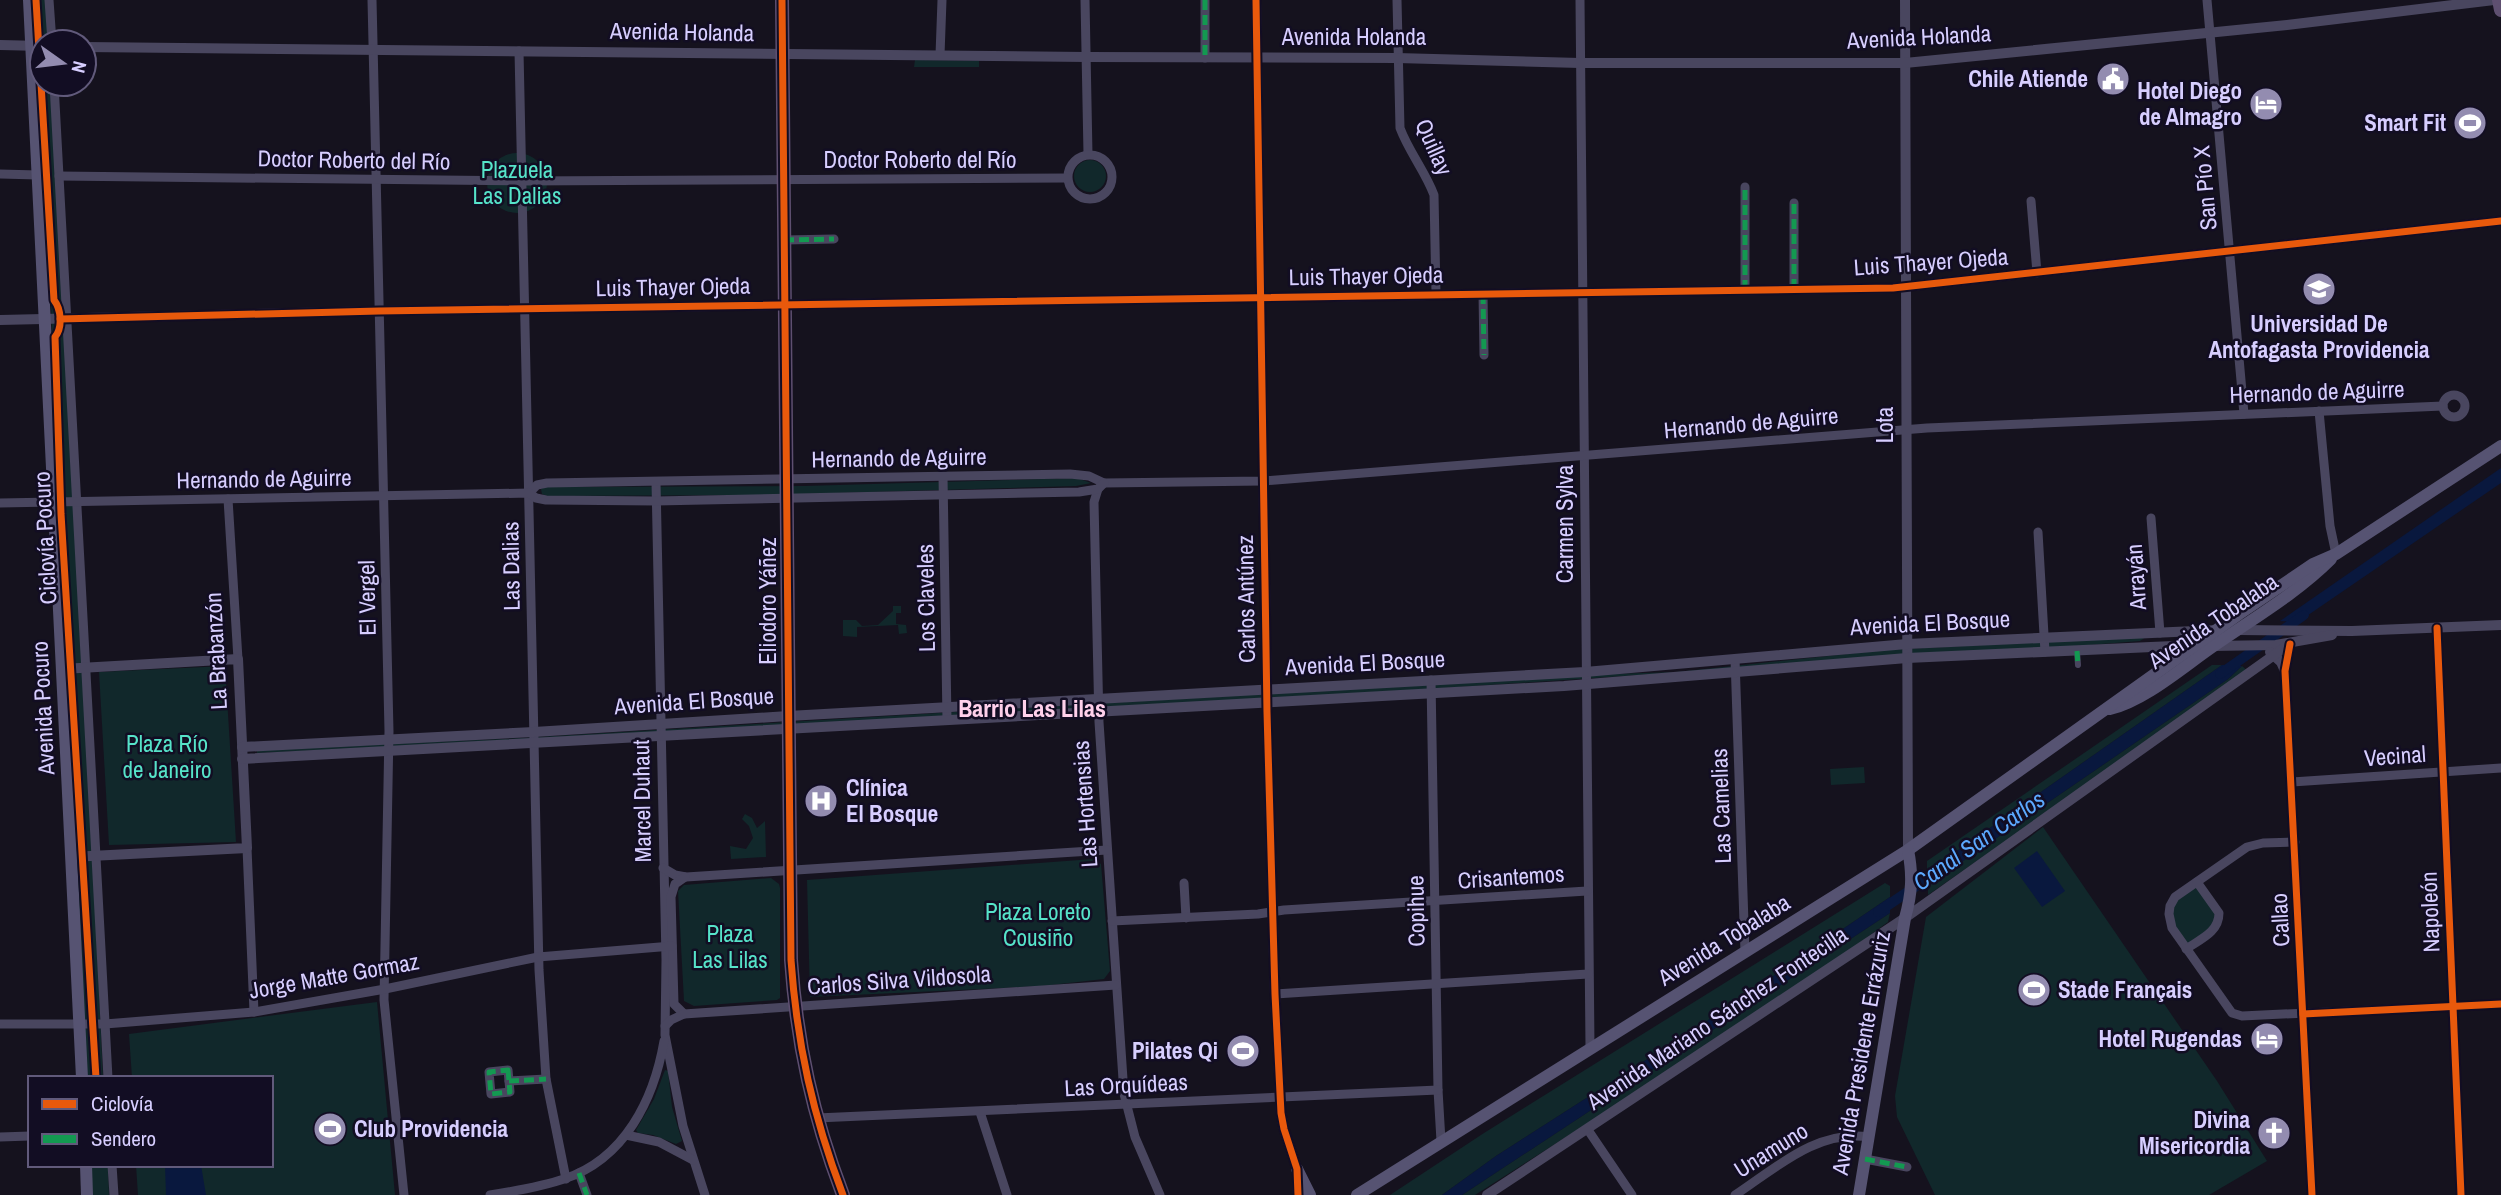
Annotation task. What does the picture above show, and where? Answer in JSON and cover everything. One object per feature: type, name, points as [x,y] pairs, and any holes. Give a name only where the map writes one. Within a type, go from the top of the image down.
[{"type":"main road","name":"Avenida Pocuro","points":[[29,0],[34,28]]},
{"type":"main road","name":"Eliodoro Yáñez","points":[[782,0],[791,960],[794,1006],[804,1071],[844,1195]]},
{"type":"main road","points":[[2497,0],[2501,10]]},
{"type":"main road","name":"Avenida Pocuro","points":[[37,98],[38,174],[82,1076]]},
{"type":"main road","name":"Avenida Tobalaba","points":[[1357,1195],[1908,850],[2216,630],[2313,564],[2336,554],[2501,446]]},
{"type":"main road","name":"Avenida Tobalaba","points":[[2106,710],[2126,705],[2242,629],[2313,578],[2336,554]]},
{"type":"main road","name":"Lota","points":[[1905,918],[1908,850]]},
{"type":"main road","name":"Avenida Presidente Errázuriz","points":[[1859,1195],[1905,918]]},
{"type":"main road","points":[[86,1167],[87,1195]]},
{"type":"main road","points":[[1297,1169],[1310,1195]]},
{"type":"street","points":[[49,0],[51,28]]},
{"type":"street","name":"El Vergel","points":[[372,0],[388,738],[385,989],[389,1067],[404,1195]]},
{"type":"street","points":[[940,55],[942,0]]},
{"type":"street","points":[[1085,0],[1088,154]]},
{"type":"street","points":[[1205,0],[1205,58]]},
{"type":"street","name":"Carlos Antúnez","points":[[1256,0],[1266,702],[1275,994],[1280,1097],[1284,1129],[1297,1169],[1298,1195]]},
{"type":"street","name":"Quillay","points":[[1398,0],[1400,128],[1434,195],[1436,294]]},
{"type":"street","name":"Carmen Sylva","points":[[1580,0],[1590,1047]]},
{"type":"street","name":"Lota","points":[[1905,0],[1908,850]]},
{"type":"street","name":"San Pío X","points":[[2207,0],[2244,414]]},
{"type":"street","name":"Avenida Holanda","points":[[98,47],[1086,58],[1397,58],[1580,63],[1905,63],[2210,33],[2497,0]]},
{"type":"street","points":[[0,45],[28,46]]},
{"type":"street","name":"Las Dalias","points":[[519,51],[538,957],[546,1079],[566,1179]]},
{"type":"street","name":"Avenida Pocuro","points":[[55,98],[108,1076]]},
{"type":"street","points":[[1088,154],[1102,158],[1111,170],[1111,185],[1094,199],[1079,197],[1073,192],[1067,178],[1075,159],[1088,154]]},
{"type":"street","points":[[0,174],[38,174]]},
{"type":"street","name":"Doctor Roberto del Río","points":[[59,176],[522,181],[1067,178]]},
{"type":"street","points":[[1745,187],[1745,290]]},
{"type":"street","points":[[2031,201],[2037,273]]},
{"type":"street","points":[[1794,203],[1794,289]]},
{"type":"street","name":"Luis Thayer Ojeda","points":[[0,320],[379,311],[1906,287],[2501,221]]},
{"type":"street","points":[[784,240],[834,239]]},
{"type":"street","points":[[1483,294],[1484,355]]},
{"type":"street","name":"Hernando de Aguirre","points":[[0,503],[529,493],[546,500],[656,501],[1079,492],[1101,486],[1263,481],[1906,430],[2443,406]]},
{"type":"street","points":[[2319,411],[2330,526],[2336,554]]},
{"type":"street","name":"Hernando de Aguirre","points":[[529,493],[533,487],[542,483],[943,475],[1076,474],[1101,486]]},
{"type":"street","name":"Los Claveles","points":[[943,475],[947,720]]},
{"type":"street","name":"Marcel Duhaut","points":[[490,1195],[566,1179],[603,1157],[637,1120],[653,1086],[665,1030],[669,946],[663,868],[656,482]]},
{"type":"street","name":"Las Hortensias","points":[[1101,486],[1094,502],[1098,698],[1116,985],[1126,1104],[1135,1137],[1160,1195]]},
{"type":"street","name":"La Brabanzón","points":[[228,499],[254,1012]]},
{"type":"street","name":"Arrayán","points":[[2151,518],[2160,633]]},
{"type":"street","points":[[2038,532],[2045,652]]},
{"type":"street","points":[[2352,631],[2501,625]]},
{"type":"street","name":"Napoleón","points":[[2437,628],[2461,1195]]},
{"type":"street","name":"Avenida El Bosque","points":[[242,753],[388,751],[534,738],[788,722],[947,707],[1585,671],[1907,644],[2242,629],[2352,631]]},
{"type":"street","points":[[2290,644],[2311,630]]},
{"type":"street","name":"Avenida El Bosque","points":[[788,722],[947,720],[1099,712],[1585,684],[1907,658],[2194,645],[2237,646],[2263,652],[2352,631]]},
{"type":"street","points":[[2143,648],[2160,633]]},
{"type":"street","name":"Callao","points":[[2290,644],[2285,671],[2312,1195]]},
{"type":"street","points":[[2077,651],[2078,665]]},
{"type":"street","points":[[2263,652],[2285,671]]},
{"type":"street","name":"Avenida Mariano Sánchez Fontecilla","points":[[1487,1195],[1905,918],[2263,652]]},
{"type":"street","points":[[62,669],[238,659]]},
{"type":"street","name":"Las Camelias","points":[[1735,659],[1745,952]]},
{"type":"street","name":"Copihue","points":[[1431,680],[1441,1141]]},
{"type":"street","name":"Avenida El Bosque","points":[[242,753],[388,738],[534,738]]},
{"type":"street","name":"Vecinal","points":[[2292,782],[2501,768]]},
{"type":"street","points":[[2295,842],[2263,843],[2248,847],[2175,897],[2170,906],[2172,928],[2232,1013],[2242,1016],[2304,1014],[2501,1004]]},
{"type":"street","points":[[71,857],[247,848]]},
{"type":"street","points":[[663,868],[675,875],[686,877],[1107,850]]},
{"type":"street","points":[[684,1014],[674,1004],[669,946],[672,888],[678,880],[686,877]]},
{"type":"street","points":[[2186,949],[2215,929],[2219,918],[2219,913],[2197,881]]},
{"type":"street","points":[[1184,883],[1186,918]]},
{"type":"street","name":"Crisantemos","points":[[1112,921],[1587,891]]},
{"type":"street","name":"Jorge Matte Gormaz","points":[[0,1024],[104,1024],[254,1012],[385,989],[538,957],[669,946]]},
{"type":"street","points":[[1275,994],[1588,974]]},
{"type":"street","name":"Carlos Silva Vildosola","points":[[665,1030],[671,1020],[684,1014],[1116,985]]},
{"type":"street","name":"Marcel Duhaut","points":[[665,1030],[678,1105],[705,1195]]},
{"type":"street","points":[[509,1081],[546,1079]]},
{"type":"street","name":"Las Orquídeas","points":[[817,1118],[1438,1090]]},
{"type":"street","points":[[981,1112],[1007,1195]]},
{"type":"street","points":[[1588,1130],[1632,1195]]},
{"type":"street","points":[[626,1135],[667,1145],[693,1160]]},
{"type":"street","name":"Unamuno","points":[[1735,1195],[1818,1142],[1846,1135],[1869,1137]]},
{"type":"street","points":[[0,1136],[28,1136]]},
{"type":"street","points":[[1865,1159],[1907,1167]]},
{"type":"street","points":[[112,1167],[114,1195]]},
{"type":"street","points":[[579,1173],[587,1195]]},
{"type":"green space","points":[[35,0],[46,0],[47,28],[36,28]]},
{"type":"green space","points":[[915,60],[979,61],[979,67],[914,67]]},
{"type":"green space","points":[[40,98],[51,98],[77,510],[103,1076],[86,1076],[56,516],[51,300]]},
{"type":"green space","name":"Plazuela Las Dalias","points":[[517,153],[538,162],[547,183],[538,204],[517,213],[496,204],[487,183],[496,162]]},
{"type":"green space","points":[[1090,160],[1101,165],[1106,176],[1101,187],[1090,192],[1079,187],[1074,176],[1079,165]]},
{"type":"green space","points":[[1077,478],[1091,483],[1076,486],[767,495],[547,496],[542,494],[541,489],[804,486]]},
{"type":"green space","points":[[893,606],[901,606],[901,613],[896,613],[896,624],[906,625],[907,633],[899,634],[898,625],[857,627],[857,637],[843,636],[843,620],[856,620],[862,626],[878,625],[893,611]]},
{"type":"green space","points":[[2146,637],[2140,641],[2089,645],[1354,694],[257,753],[257,749],[502,739],[1577,675],[1676,672],[1885,650]]},
{"type":"green space","points":[[2212,665],[2222,665],[1927,872],[1927,861]]},
{"type":"green space","name":"Plaza Río de Janeiro","points":[[225,666],[236,842],[109,845],[99,672]]},
{"type":"green space","points":[[2242,666],[2249,672],[1928,895],[1928,885],[2228,679]]},
{"type":"green space","points":[[1864,767],[1865,783],[1831,785],[1830,769]]},
{"type":"green space","points":[[745,814],[752,818],[757,828],[765,821],[766,857],[731,859],[730,846],[746,849],[753,838],[749,826],[742,819]]},
{"type":"green space","name":"Stade Français","points":[[2043,827],[2217,1081],[2267,1161],[2209,1195],[1935,1195],[1897,1117],[1895,1096],[1926,917]]},
{"type":"green space","name":"Plaza Loreto Cousiño","points":[[1093,859],[1101,864],[1110,971],[1104,979],[1042,986],[810,997],[807,880]]},
{"type":"green space","name":"Plaza Las Lilas","points":[[771,878],[780,888],[780,998],[694,1006],[684,1001],[678,891],[684,885]]},
{"type":"green space","points":[[1885,883],[1890,886],[1890,897],[1707,1021],[1496,1156],[1442,1195],[1390,1195],[1484,1133]]},
{"type":"green space","points":[[2197,885],[2217,915],[2211,930],[2188,945],[2176,926],[2172,912],[2179,899]]},
{"type":"green space","points":[[1890,913],[1888,922],[1784,998],[1475,1195],[1462,1195]]},
{"type":"green space","name":"Club Providencia","points":[[377,1002],[395,1195],[138,1195],[136,1167],[273,1167],[273,1076],[132,1076],[129,1034]]},
{"type":"green space","points":[[665,1070],[668,1071],[672,1107],[682,1141],[676,1144],[653,1135],[638,1133],[636,1130],[654,1099]]},
{"type":"green space","points":[[90,1167],[108,1167],[109,1195],[92,1195]]},
{"type":"water","points":[[2501,468],[2501,483],[2298,622],[2280,621]]},
{"type":"water","points":[[2222,665],[2242,666],[2228,679],[1928,885],[1927,872]]},
{"type":"water","points":[[2037,851],[2065,891],[2042,907],[2014,868]]},
{"type":"water","points":[[1890,897],[1890,913],[1462,1195],[1442,1195],[1496,1156],[1707,1021]]},
{"type":"water","points":[[165,1167],[201,1167],[206,1195],[166,1195]]},
{"type":"waterway","name":"Canal San Carlos","points":[[2220,674],[2304,615]]},
{"type":"waterway","name":"Canal San Carlos","points":[[1878,912],[1937,872]]},
{"type":"marked path","points":[[1205,0],[1205,58]]},
{"type":"marked path","points":[[1745,187],[1745,290]]},
{"type":"marked path","points":[[1794,203],[1794,289]]},
{"type":"marked path","points":[[784,240],[834,239]]},
{"type":"marked path","points":[[1483,294],[1484,355]]},
{"type":"marked path","points":[[2077,651],[2078,665]]},
{"type":"marked path","points":[[508,1070],[510,1092],[491,1094],[489,1072],[508,1070]]},
{"type":"marked path","points":[[509,1081],[546,1079]]},
{"type":"marked path","points":[[1865,1159],[1907,1167]]},
{"type":"marked path","points":[[579,1173],[587,1195]]},
{"type":"cycle path","name":"Ciclovía Pocuro","points":[[36,0],[54,300],[60,318],[55,337],[61,514],[96,1076]]},
{"type":"cycle path","points":[[782,0],[791,960],[797,1021],[808,1080],[823,1137],[843,1195]]},
{"type":"cycle path","points":[[1256,0],[1267,712],[1275,994],[1281,1113],[1297,1169],[1298,1195]]},
{"type":"cycle path","points":[[60,319],[379,311],[1893,288],[2501,221]]},
{"type":"cycle path","points":[[2437,628],[2461,1195]]},
{"type":"cycle path","points":[[2290,644],[2285,671],[2312,1195]]},
{"type":"cycle path","points":[[2303,1014],[2501,1004]]},
{"type":"place","name":"Chile Atiende","points":[[2113,79]]},
{"type":"place","name":"Hotel Diego de Almagro","points":[[2266,104]]},
{"type":"place","name":"Smart Fit","points":[[2470,123]]},
{"type":"place","name":"Universidad De Antofagasta Providencia","points":[[2319,289]]},
{"type":"place","name":"Clínica El Bosque","points":[[821,801]]},
{"type":"place","name":"Stade Français","points":[[2034,990]]},
{"type":"place","name":"Hotel Rugendas","points":[[2267,1039]]},
{"type":"place","name":"Pilates Qi","points":[[1243,1051]]},
{"type":"place","name":"Club Providencia","points":[[330,1129]]},
{"type":"place","name":"Divina Misericordia","points":[[2274,1133]]},
{"type":"district","name":"Barrio Las Lilas","points":[[1032,709]]}]
